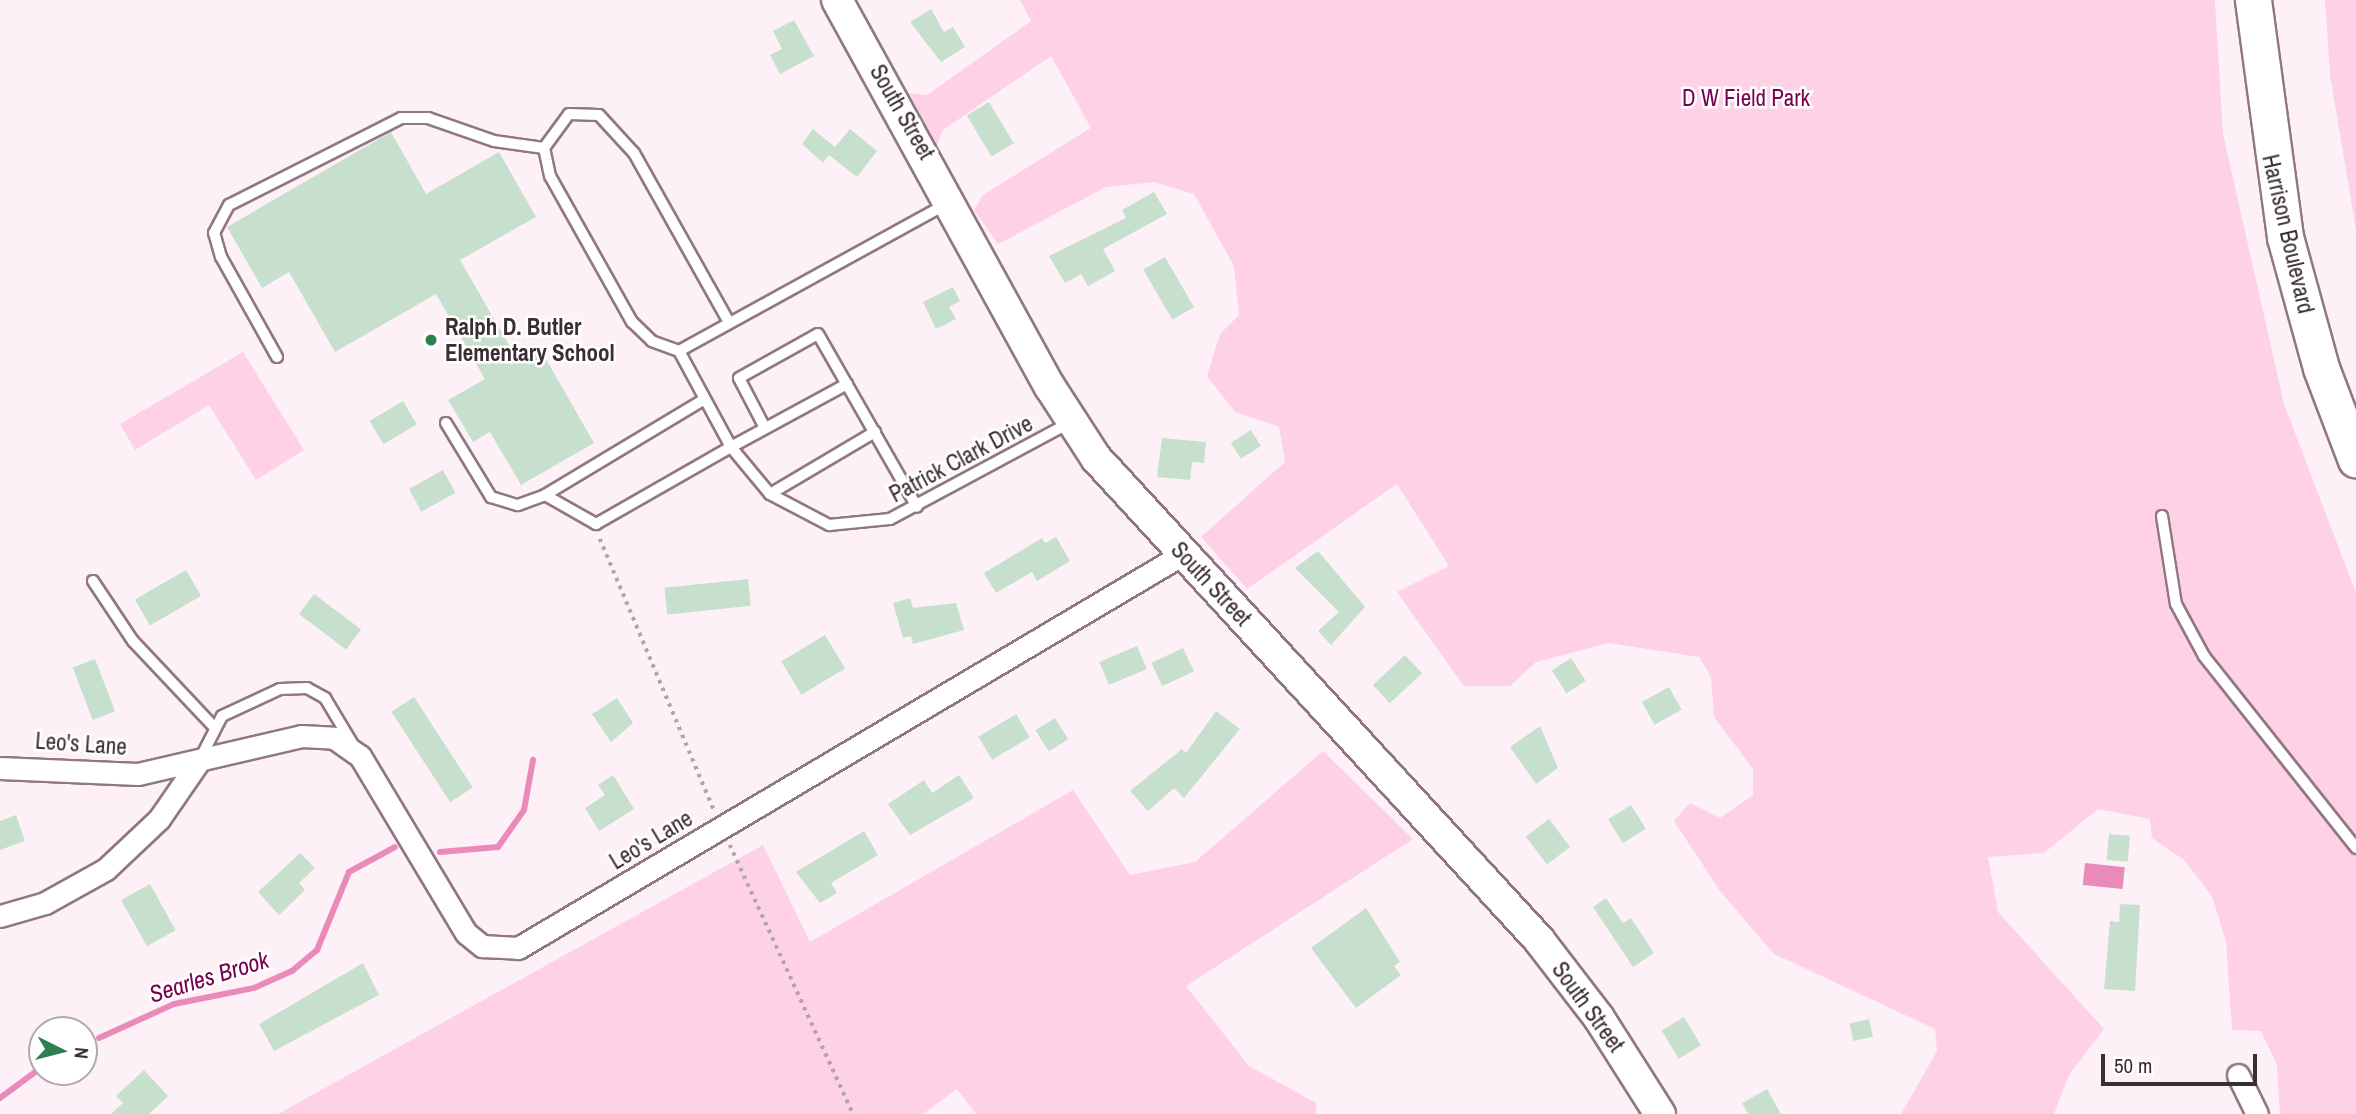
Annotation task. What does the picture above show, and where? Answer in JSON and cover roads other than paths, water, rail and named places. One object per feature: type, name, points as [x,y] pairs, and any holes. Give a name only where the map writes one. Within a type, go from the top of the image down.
[{"type":"main road","name":"Harrison Boulevard","points":[[2253,0],[2285,237],[2321,368],[2356,460]]},
{"type":"street","name":"South Street","points":[[837,0],[1072,422],[1183,554],[1539,940],[1599,1018],[1660,1114]]},
{"type":"street","name":"Leo's Lane","points":[[0,768],[126,775],[199,761],[301,736],[334,738],[360,756],[466,933],[482,946],[518,948],[1183,554]]},
{"type":"street","points":[[0,916],[45,903],[106,869],[145,834],[199,761]]},
{"type":"street","points":[[2238,1075],[2257,1114]]},
{"type":"lane","points":[[727,319],[634,153],[610,122],[590,112],[569,114],[544,148],[550,176],[632,322],[652,341],[679,351],[727,319],[951,201]]},
{"type":"lane","points":[[277,357],[221,257],[214,233],[229,205],[401,118],[428,118],[494,141],[544,148]]},
{"type":"lane","points":[[765,428],[739,377],[818,334],[917,507]]},
{"type":"lane","name":"Patrick Clark Drive","points":[[679,351],[703,400],[731,447],[770,495],[811,521],[838,526],[864,526],[917,507],[1072,422]]},
{"type":"lane","points":[[545,495],[596,524],[847,384]]},
{"type":"lane","points":[[446,423],[491,497],[518,505],[545,495],[703,400]]},
{"type":"lane","points":[[770,495],[876,432]]},
{"type":"lane","points":[[2162,516],[2176,604],[2204,656],[2356,848]]},
{"type":"lane","points":[[93,581],[133,641],[214,727]]},
{"type":"lane","points":[[199,761],[214,727],[244,702],[279,689],[307,688],[325,698],[360,756]]},
{"type":"waterway","name":"Searles Brook","points":[[440,852],[498,847],[524,810],[533,760]]},
{"type":"waterway","name":"Searles Brook","points":[[99,1038],[174,1004],[254,988],[292,971],[317,950],[349,872],[395,847]]},
{"type":"waterway","name":"Searles Brook","points":[[0,1098],[28,1077]]},
{"type":"place","name":"Ralph D. Butler Elementary School","points":[[431,340]]},
{"type":"park label","name":"D W Field Park","points":[[1746,98]]}]
